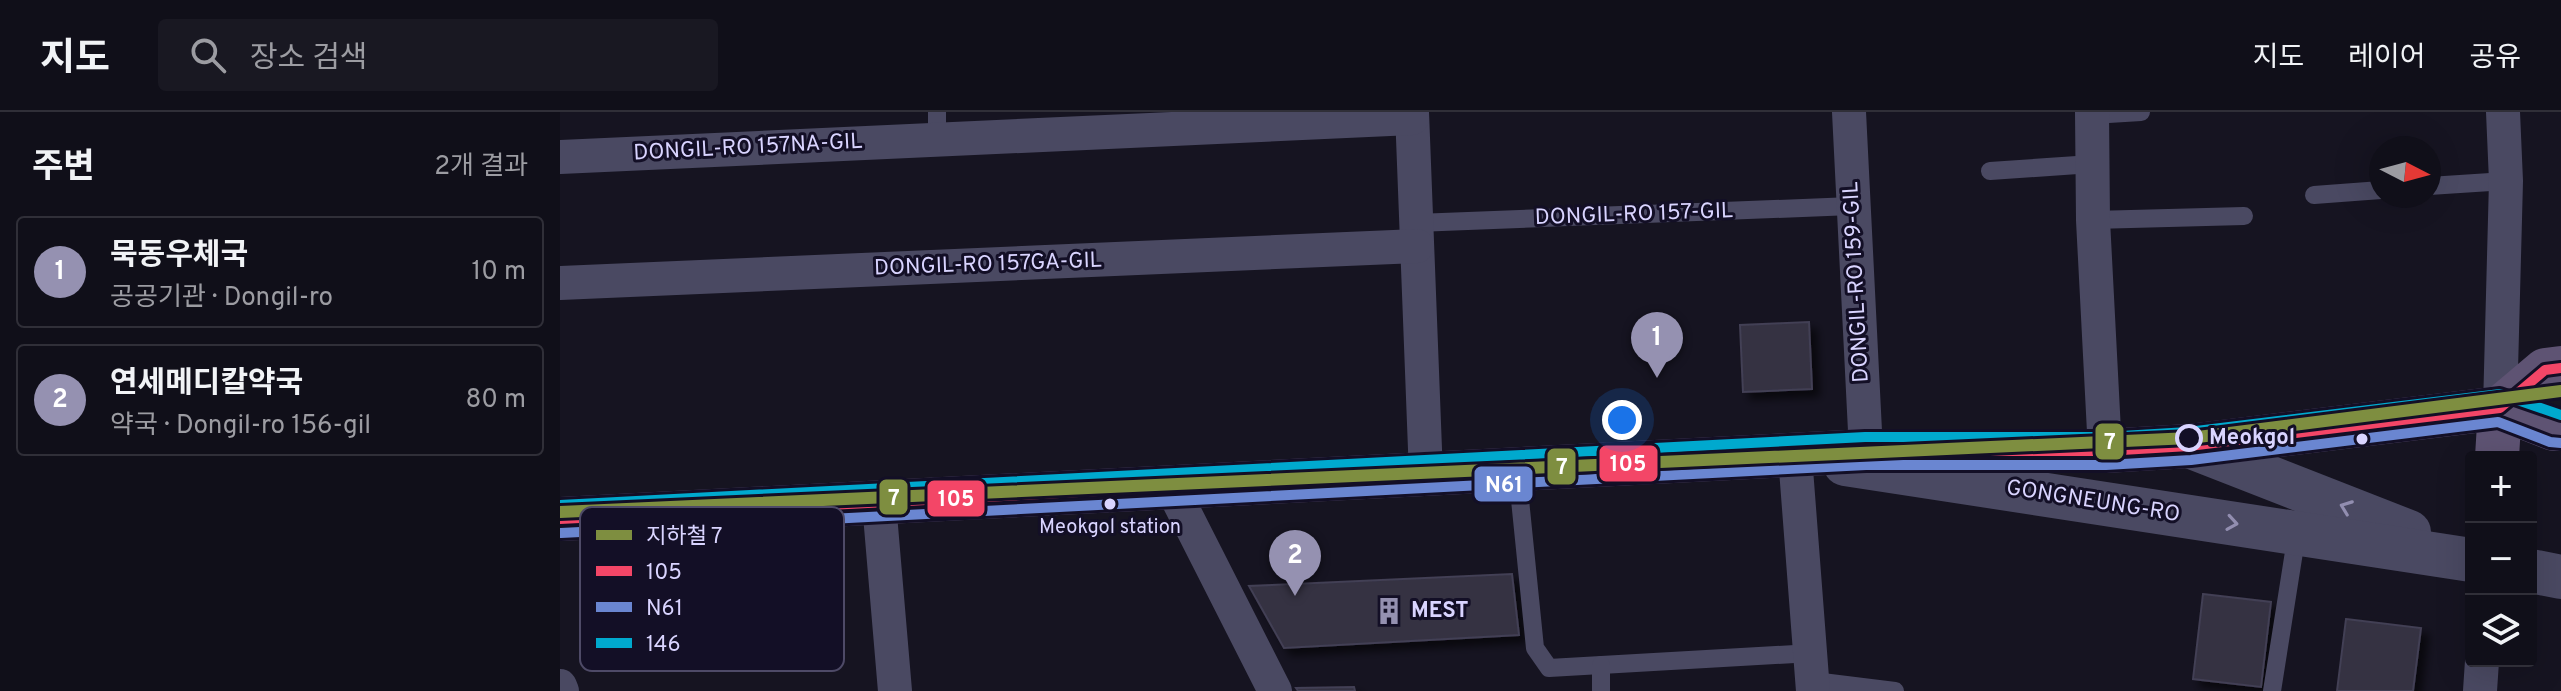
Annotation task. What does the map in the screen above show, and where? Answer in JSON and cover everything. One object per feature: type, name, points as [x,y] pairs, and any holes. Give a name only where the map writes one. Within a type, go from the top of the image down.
[{"type":"main road","points":[[2497,451],[2500,408],[2545,370],[2561,368]]},
{"type":"main road","points":[[737,507],[879,503],[1866,451],[2105,451],[2189,446],[2500,408],[2561,429]]},
{"type":"main road","points":[[560,512],[580,511]]},
{"type":"street","name":"DONGIL-RO 159-GIL","points":[[1849,112],[1866,451]]},
{"type":"street","points":[[2500,408],[2506,181],[2503,112]]},
{"type":"street","points":[[2092,113],[2093,220],[2105,451]]},
{"type":"street","points":[[1412,115],[1426,475]]},
{"type":"street","name":"DONGIL-RO 157NA-GIL","points":[[560,157],[937,126],[1412,115]]},
{"type":"street","name":"DONGIL-RO 157GA-GIL","points":[[560,283],[1416,235]]},
{"type":"street","name":"GONGNEUNG-RO","points":[[2189,446],[2465,556]]},
{"type":"street","points":[[1795,456],[1813,675]]},
{"type":"street","name":"GONGNEUNG-RO","points":[[1795,456],[2465,557]]},
{"type":"street","points":[[1172,488],[1275,691]]},
{"type":"street","points":[[879,503],[895,691]]},
{"type":"street","points":[[2537,572],[2561,577]]},
{"type":"street","points":[[2480,691],[2482,667]]},
{"type":"lane","points":[[2092,113],[2141,112]]},
{"type":"lane","points":[[1990,171],[2092,164]]},
{"type":"lane","points":[[2441,185],[2506,181]]},
{"type":"lane","points":[[2314,195],[2369,191]]},
{"type":"lane","name":"DONGIL-RO 157-GIL","points":[[1416,235],[1852,206]]},
{"type":"lane","points":[[2093,220],[2244,216]]},
{"type":"lane","points":[[1517,470],[1535,648],[1549,668],[1601,665],[1813,675],[1895,691]]},
{"type":"lane","points":[[2272,691],[2297,533]]},
{"type":"lane","points":[[1601,665],[1601,691]]},
{"type":"building","points":[[1809,322],[1812,389],[1743,392],[1740,325]]},
{"type":"building","name":"MEST","points":[[1512,574],[1519,635],[1284,648],[1249,586]]},
{"type":"building","points":[[2203,594],[2271,602],[2261,687],[2193,679]]},
{"type":"building","points":[[2346,619],[2421,628],[2413,691],[2337,691]]},
{"type":"building","points":[[1354,687],[1355,691],[1298,691],[1296,688]]},
{"type":"metro line","name":"7","points":[[670,507],[2190,438],[2561,391]]},
{"type":"metro line","name":"7","points":[[560,512],[580,511]]},
{"type":"transit line","name":"105","points":[[790,507],[1866,451],[2105,451],[2189,446],[2500,408],[2545,370],[2561,368]]},
{"type":"transit line","name":"146","points":[[560,505],[1865,437],[2105,437],[2188,432],[2500,394],[2561,415]]},
{"type":"transit line","name":"N61","points":[[844,518],[1866,465],[2106,465],[2191,460],[2498,422],[2550,442],[2561,443]]},
{"type":"transit line","name":"105","points":[[560,519],[580,518]]},
{"type":"transit line","name":"N61","points":[[561,533],[580,532]]},
{"type":"place","name":"묵동우체국","points":[[1657,378]]},
{"type":"place","name":"Meokgol","points":[[2189,438]]},
{"type":"place","name":"Meokgol station","points":[[1110,504]]},
{"type":"place","name":"연세메디칼약국","points":[[1295,596]]},
{"type":"place","name":"MEST","points":[[1389,611]]}]
